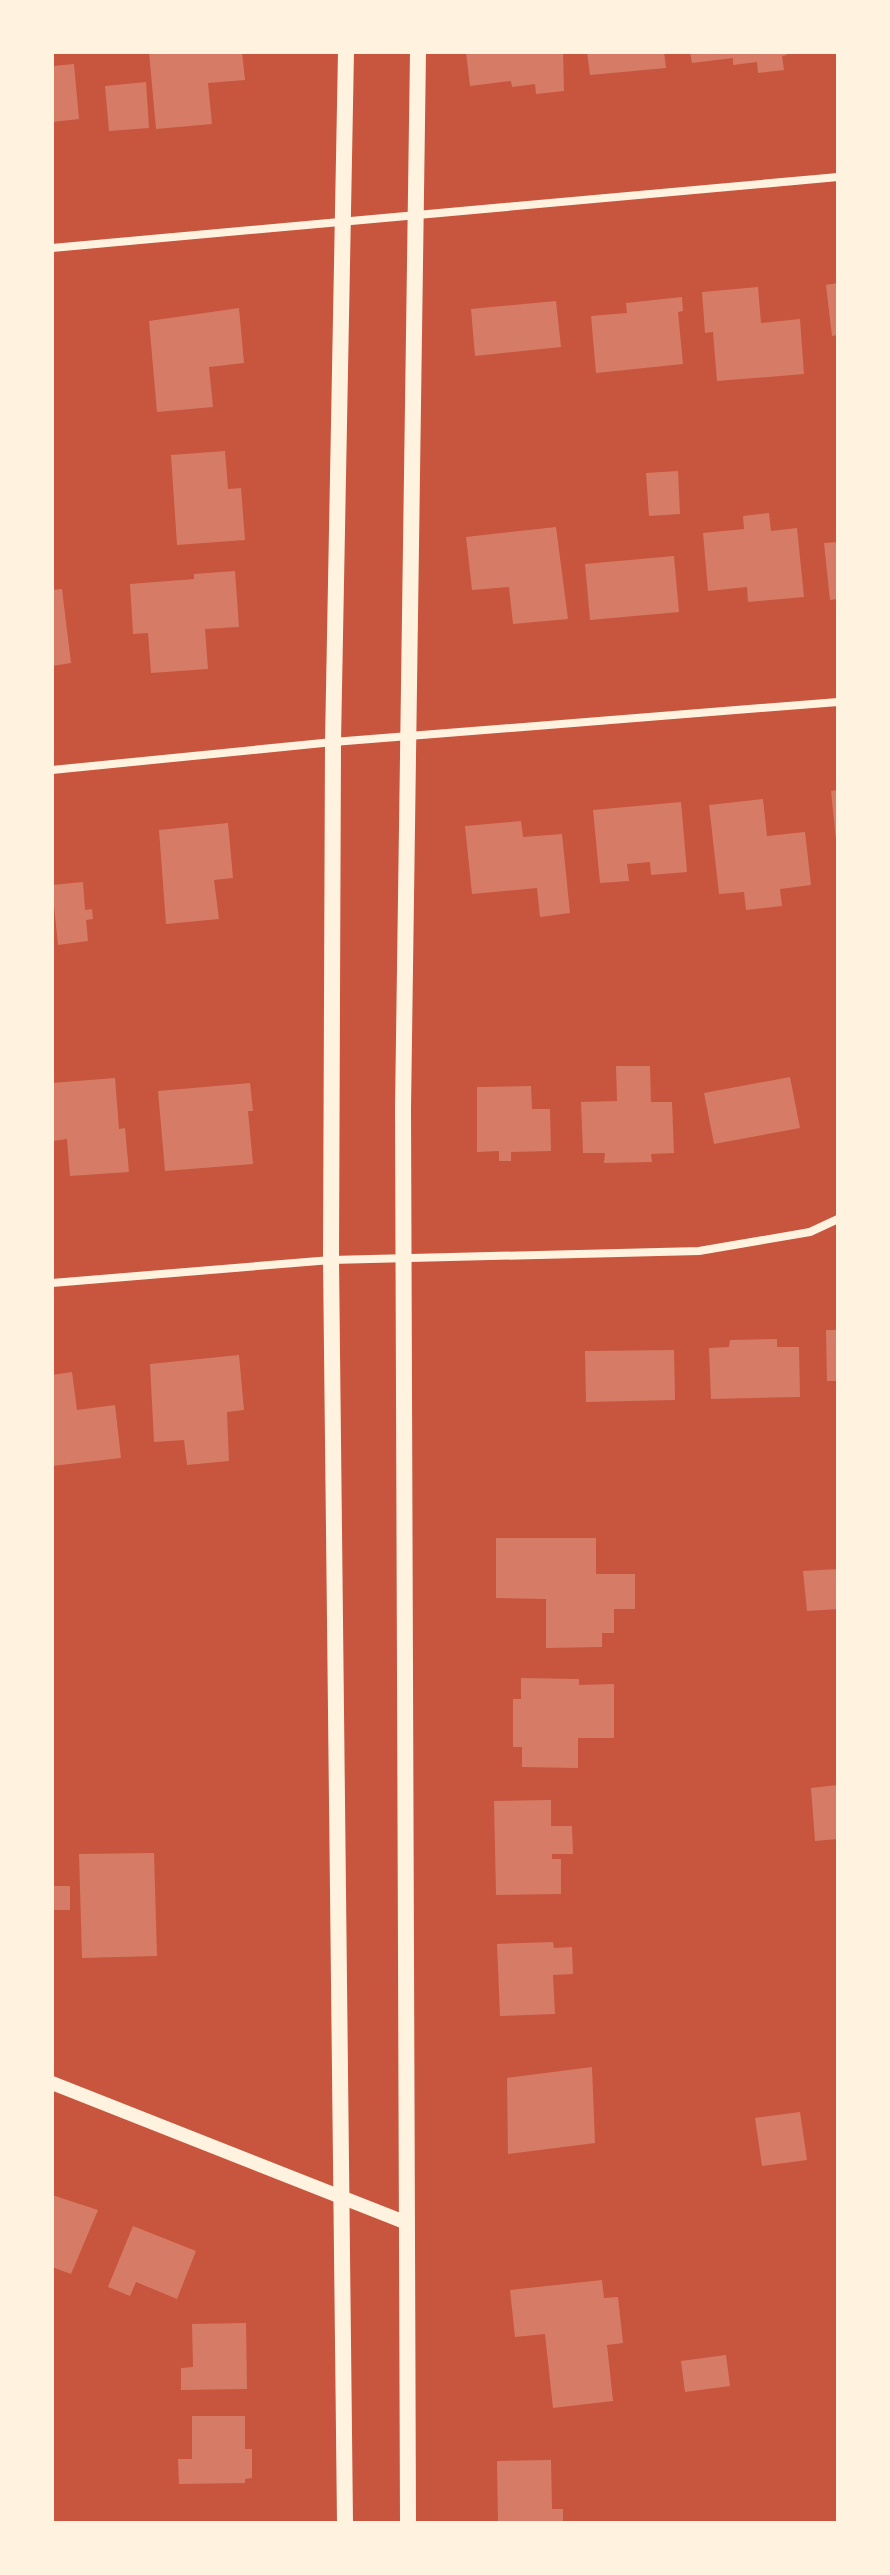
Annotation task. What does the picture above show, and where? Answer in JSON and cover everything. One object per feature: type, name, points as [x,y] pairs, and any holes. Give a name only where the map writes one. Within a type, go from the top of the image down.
[{"type":"main road","points":[[345,2523],[331,1260],[333,742],[346,52]]},
{"type":"main road","points":[[408,2523],[403,1258],[406,736],[418,52]]},
{"type":"street","points":[[52,248],[838,177]]},
{"type":"street","points":[[52,770],[333,742],[838,702]]},
{"type":"street","points":[[52,1283],[331,1260],[699,1251],[810,1232],[838,1219]]},
{"type":"street","points":[[52,2083],[407,2223]]},
{"type":"building","points":[[149,52],[242,52],[245,80],[208,83],[212,124],[156,129]]},
{"type":"building","points":[[466,52],[563,52],[564,91],[536,94],[535,84],[512,87],[511,81],[470,86]]},
{"type":"building","points":[[587,52],[664,52],[666,68],[590,75]]},
{"type":"building","points":[[690,52],[787,52],[787,55],[782,56],[784,70],[758,73],[757,62],[733,65],[733,58],[692,63]]},
{"type":"building","points":[[74,64],[79,119],[52,122],[52,66]]},
{"type":"building","points":[[146,82],[149,128],[109,131],[105,86]]},
{"type":"building","points":[[838,283],[838,335],[832,336],[826,285]]},
{"type":"building","points":[[758,287],[761,323],[800,319],[804,374],[717,381],[713,332],[705,333],[702,292]]},
{"type":"building","points":[[682,297],[683,311],[678,312],[683,364],[596,373],[591,316],[627,313],[626,303]]},
{"type":"building","points":[[556,301],[561,347],[475,356],[471,309]]},
{"type":"building","points":[[239,308],[244,363],[209,367],[213,407],[157,412],[149,321]]},
{"type":"building","points":[[225,451],[228,489],[241,488],[245,540],[177,545],[171,455]]},
{"type":"building","points":[[678,471],[680,514],[649,516],[646,473]]},
{"type":"building","points":[[769,513],[771,531],[797,528],[804,597],[748,602],[747,587],[708,591],[703,533],[744,529],[743,516]]},
{"type":"building","points":[[556,527],[568,619],[513,624],[509,587],[472,590],[466,537]]},
{"type":"building","points":[[838,542],[838,599],[830,600],[824,543]]},
{"type":"building","points":[[674,556],[679,612],[590,620],[585,564]]},
{"type":"building","points":[[235,571],[239,627],[205,629],[208,669],[151,673],[148,633],[133,634],[130,584],[194,579],[194,574]]},
{"type":"building","points":[[62,589],[71,663],[52,666],[52,590]]},
{"type":"building","points":[[838,790],[838,839],[836,840],[831,791]]},
{"type":"building","points":[[763,799],[767,836],[805,832],[811,885],[780,889],[782,906],[746,910],[744,892],[719,894],[709,805]]},
{"type":"building","points":[[681,802],[687,872],[651,875],[650,862],[627,864],[629,881],[600,883],[593,810]]},
{"type":"building","points":[[521,821],[523,837],[562,834],[570,913],[540,917],[537,888],[472,894],[465,826]]},
{"type":"building","points":[[228,823],[233,878],[214,880],[219,919],[166,924],[159,830]]},
{"type":"building","points":[[83,882],[85,910],[92,909],[93,919],[86,920],[88,941],[58,945],[52,885]]},
{"type":"building","points":[[616,1066],[650,1066],[651,1102],[672,1102],[674,1153],[651,1154],[652,1162],[604,1163],[605,1153],[583,1153],[581,1102],[617,1101]]},
{"type":"building","points":[[790,1077],[800,1128],[714,1144],[704,1093]]},
{"type":"building","points":[[115,1078],[119,1129],[125,1128],[129,1172],[70,1176],[67,1139],[52,1141],[52,1083]]},
{"type":"building","points":[[250,1083],[253,1111],[248,1111],[253,1164],[165,1171],[158,1091]]},
{"type":"building","points":[[531,1086],[532,1109],[550,1109],[551,1151],[511,1152],[511,1161],[499,1161],[499,1151],[477,1152],[477,1087]]},
{"type":"building","points":[[826,1330],[838,1330],[838,1381],[827,1381]]},
{"type":"building","points":[[777,1339],[777,1347],[799,1347],[800,1397],[711,1399],[709,1348],[729,1347],[730,1340]]},
{"type":"building","points":[[674,1350],[675,1400],[586,1402],[585,1351]]},
{"type":"building","points":[[239,1355],[244,1410],[227,1412],[229,1461],[187,1465],[184,1440],[154,1442],[150,1364]]},
{"type":"building","points":[[72,1372],[77,1410],[115,1405],[121,1458],[52,1466],[52,1375]]},
{"type":"building","points":[[496,1538],[596,1538],[596,1574],[635,1574],[635,1609],[614,1609],[614,1633],[602,1633],[602,1647],[546,1648],[546,1599],[496,1598]]},
{"type":"building","points":[[838,1569],[838,1609],[807,1611],[803,1571]]},
{"type":"building","points":[[521,1678],[579,1679],[579,1685],[614,1684],[614,1738],[578,1738],[578,1768],[522,1767],[522,1747],[513,1747],[513,1699],[521,1699]]},
{"type":"building","points":[[838,1785],[838,1839],[815,1841],[811,1788]]},
{"type":"building","points":[[551,1800],[551,1826],[572,1826],[573,1854],[552,1854],[552,1859],[561,1859],[561,1894],[496,1895],[494,1801]]},
{"type":"building","points":[[154,1853],[157,1956],[82,1958],[79,1854]]},
{"type":"building","points":[[52,1886],[70,1886],[70,1910],[52,1910]]},
{"type":"building","points":[[553,1942],[554,1948],[572,1947],[573,1974],[553,1975],[555,2014],[500,2016],[497,1944]]},
{"type":"building","points":[[592,2067],[595,2143],[508,2154],[507,2078]]},
{"type":"building","points":[[800,2112],[807,2160],[762,2166],[755,2118]]},
{"type":"building","points":[[52,2195],[98,2210],[71,2274],[52,2267]]},
{"type":"building","points":[[133,2226],[196,2251],[177,2299],[136,2282],[130,2296],[108,2287]]},
{"type":"building","points":[[602,2280],[604,2298],[618,2297],[623,2343],[607,2345],[613,2401],[553,2408],[545,2334],[515,2337],[510,2290]]},
{"type":"building","points":[[246,2323],[247,2389],[181,2390],[181,2368],[193,2367],[192,2324]]},
{"type":"building","points":[[726,2355],[730,2386],[685,2392],[681,2361]]},
{"type":"building","points":[[192,2416],[245,2416],[245,2449],[252,2449],[252,2478],[245,2479],[245,2483],[179,2484],[178,2459],[192,2459]]},
{"type":"building","points":[[551,2460],[552,2509],[563,2509],[563,2523],[498,2523],[497,2461]]}]
